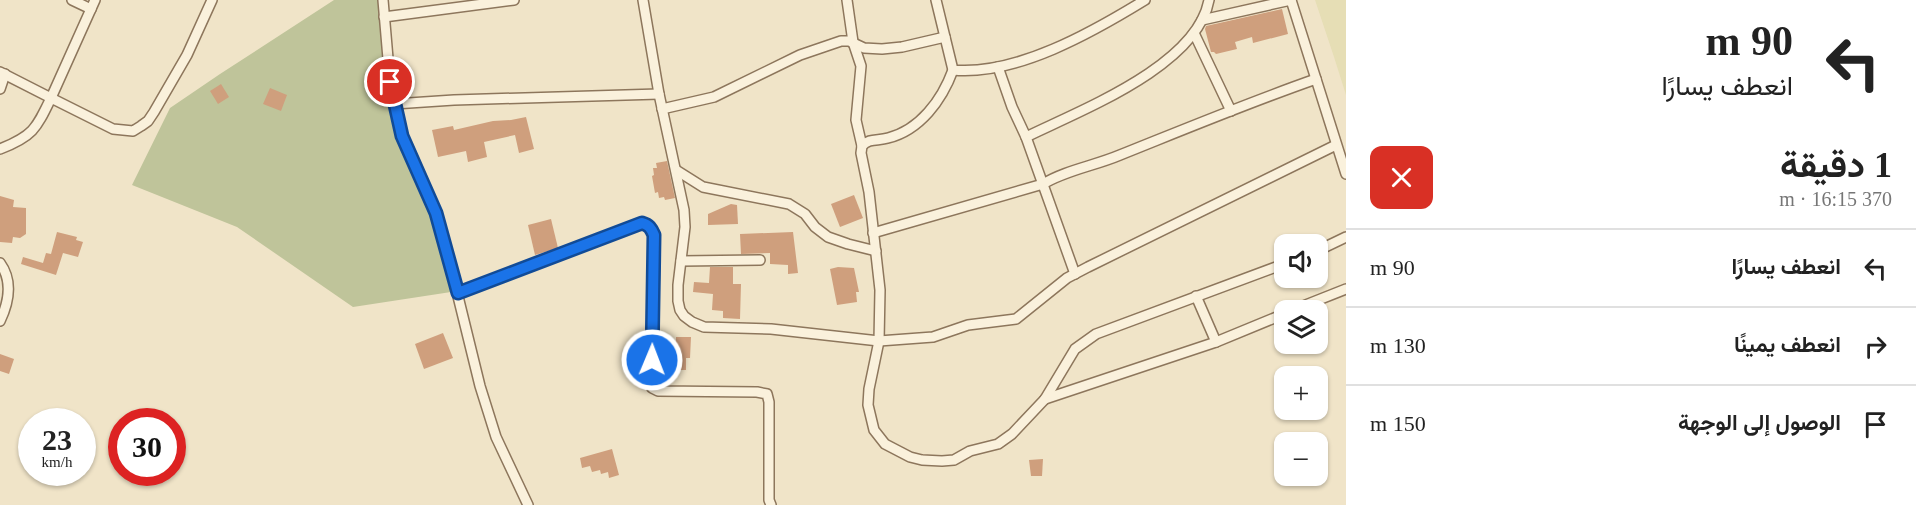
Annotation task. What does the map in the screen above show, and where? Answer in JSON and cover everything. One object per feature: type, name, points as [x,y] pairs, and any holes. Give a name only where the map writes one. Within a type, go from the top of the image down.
[{"type":"street","points":[[72,0],[91,9]]},
{"type":"street","points":[[0,149],[23,140],[39,121],[95,0]]},
{"type":"street","points":[[0,88],[2,73],[113,129],[133,131],[148,121],[154,112],[187,55],[212,0]]},
{"type":"street","points":[[383,0],[394,104],[402,136],[436,213],[480,386],[496,437],[528,505]]},
{"type":"street","points":[[384,17],[510,0]]},
{"type":"street","points":[[643,0],[659,94],[684,210],[685,226],[678,301],[684,316],[704,327],[771,329],[879,341],[933,337],[969,325],[1016,319],[1075,274],[1336,145]]},
{"type":"street","points":[[847,0],[853,42],[861,66],[856,120],[869,192],[880,290],[879,341],[868,405],[871,422],[879,438],[885,444],[910,457],[922,460],[954,460],[970,451],[998,444],[1012,434],[1045,399],[1075,349],[1086,339],[1274,268]]},
{"type":"street","points":[[862,146],[867,141],[897,135],[924,116],[941,97],[953,70],[937,0]]},
{"type":"street","points":[[953,70],[981,70],[998,67],[1046,51],[1083,35],[1145,0]]},
{"type":"street","points":[[1026,137],[1138,81],[1169,59],[1190,40],[1202,20],[1209,0]]},
{"type":"street","points":[[1202,20],[1291,0],[1346,174]]},
{"type":"street","points":[[1194,33],[1231,111]]},
{"type":"street","points":[[662,109],[714,97],[800,55],[841,41],[853,42],[864,48],[882,49],[945,37]]},
{"type":"street","points":[[998,67],[1012,107],[1026,137],[1075,274]]},
{"type":"street","points":[[873,233],[1042,184],[1102,163],[1316,79]]},
{"type":"street","points":[[394,104],[659,94]]},
{"type":"street","points":[[676,170],[703,187],[789,204],[805,214],[828,237],[876,251]]},
{"type":"street","points":[[458,293],[642,223],[651,227],[654,235],[652,388],[658,391],[767,394],[769,402],[769,500],[771,505]]},
{"type":"street","points":[[1328,246],[1346,237]]},
{"type":"street","points":[[681,261],[760,260]]},
{"type":"street","points":[[0,263],[7,274],[9,288],[0,321]]},
{"type":"street","points":[[1318,300],[1346,289]]},
{"type":"street","points":[[1196,296],[1216,342]]},
{"type":"street","points":[[1045,399],[1216,342],[1274,318]]},
{"type":"shaded area","points":[[1315,0],[1346,0],[1346,95],[1334,57]]},
{"type":"green space","points":[[334,0],[379,0],[393,126],[433,213],[451,292],[353,307],[237,227],[132,185],[170,108]]},
{"type":"building","points":[[1282,9],[1288,34],[1253,43],[1252,37],[1235,42],[1237,49],[1216,54],[1211,52],[1206,26]]},
{"type":"building","points":[[221,84],[229,97],[218,104],[210,91]]},
{"type":"building","points":[[270,88],[287,95],[281,111],[263,104]]},
{"type":"building","points":[[526,117],[534,149],[519,153],[515,135],[484,142],[487,157],[468,162],[466,151],[438,157],[432,130],[453,126],[454,130],[493,121]]},
{"type":"building","points":[[667,161],[675,198],[665,200],[664,197],[659,198],[658,192],[655,193],[652,176],[654,175],[653,168],[657,168],[656,163]]},
{"type":"building","points":[[854,195],[863,218],[840,227],[831,204]]},
{"type":"building","points":[[0,196],[14,200],[13,207],[26,208],[26,234],[20,238],[13,237],[12,243],[0,242]]},
{"type":"building","points":[[731,204],[737,205],[738,224],[708,225],[708,214]]},
{"type":"building","points":[[551,219],[558,248],[535,255],[528,225]]},
{"type":"building","points":[[57,232],[77,237],[76,240],[83,242],[78,257],[63,253],[56,275],[21,264],[23,257],[43,263],[46,253],[51,254]]},
{"type":"building","points":[[793,232],[798,273],[788,274],[788,265],[770,264],[770,253],[741,254],[740,234]]},
{"type":"building","points":[[710,267],[733,267],[733,284],[741,284],[740,319],[723,318],[723,311],[712,310],[713,294],[693,292],[694,282],[709,283]]},
{"type":"building","points":[[854,268],[859,292],[856,292],[857,302],[837,305],[830,269]]},
{"type":"building","points":[[443,333],[453,358],[424,369],[415,344]]},
{"type":"building","points":[[676,337],[691,337],[690,358],[686,358],[686,370],[664,370],[664,360],[676,360]]},
{"type":"building","points":[[0,354],[14,359],[9,374],[0,371]]},
{"type":"building","points":[[612,449],[619,475],[609,478],[608,472],[601,474],[600,470],[592,472],[590,466],[582,468],[580,458]]},
{"type":"building","points":[[1043,459],[1042,476],[1031,476],[1029,460]]},
{"type":"route","points":[[390,82],[402,136],[436,213],[458,293],[642,223],[646,224],[651,227],[654,235],[652,360]]}]
